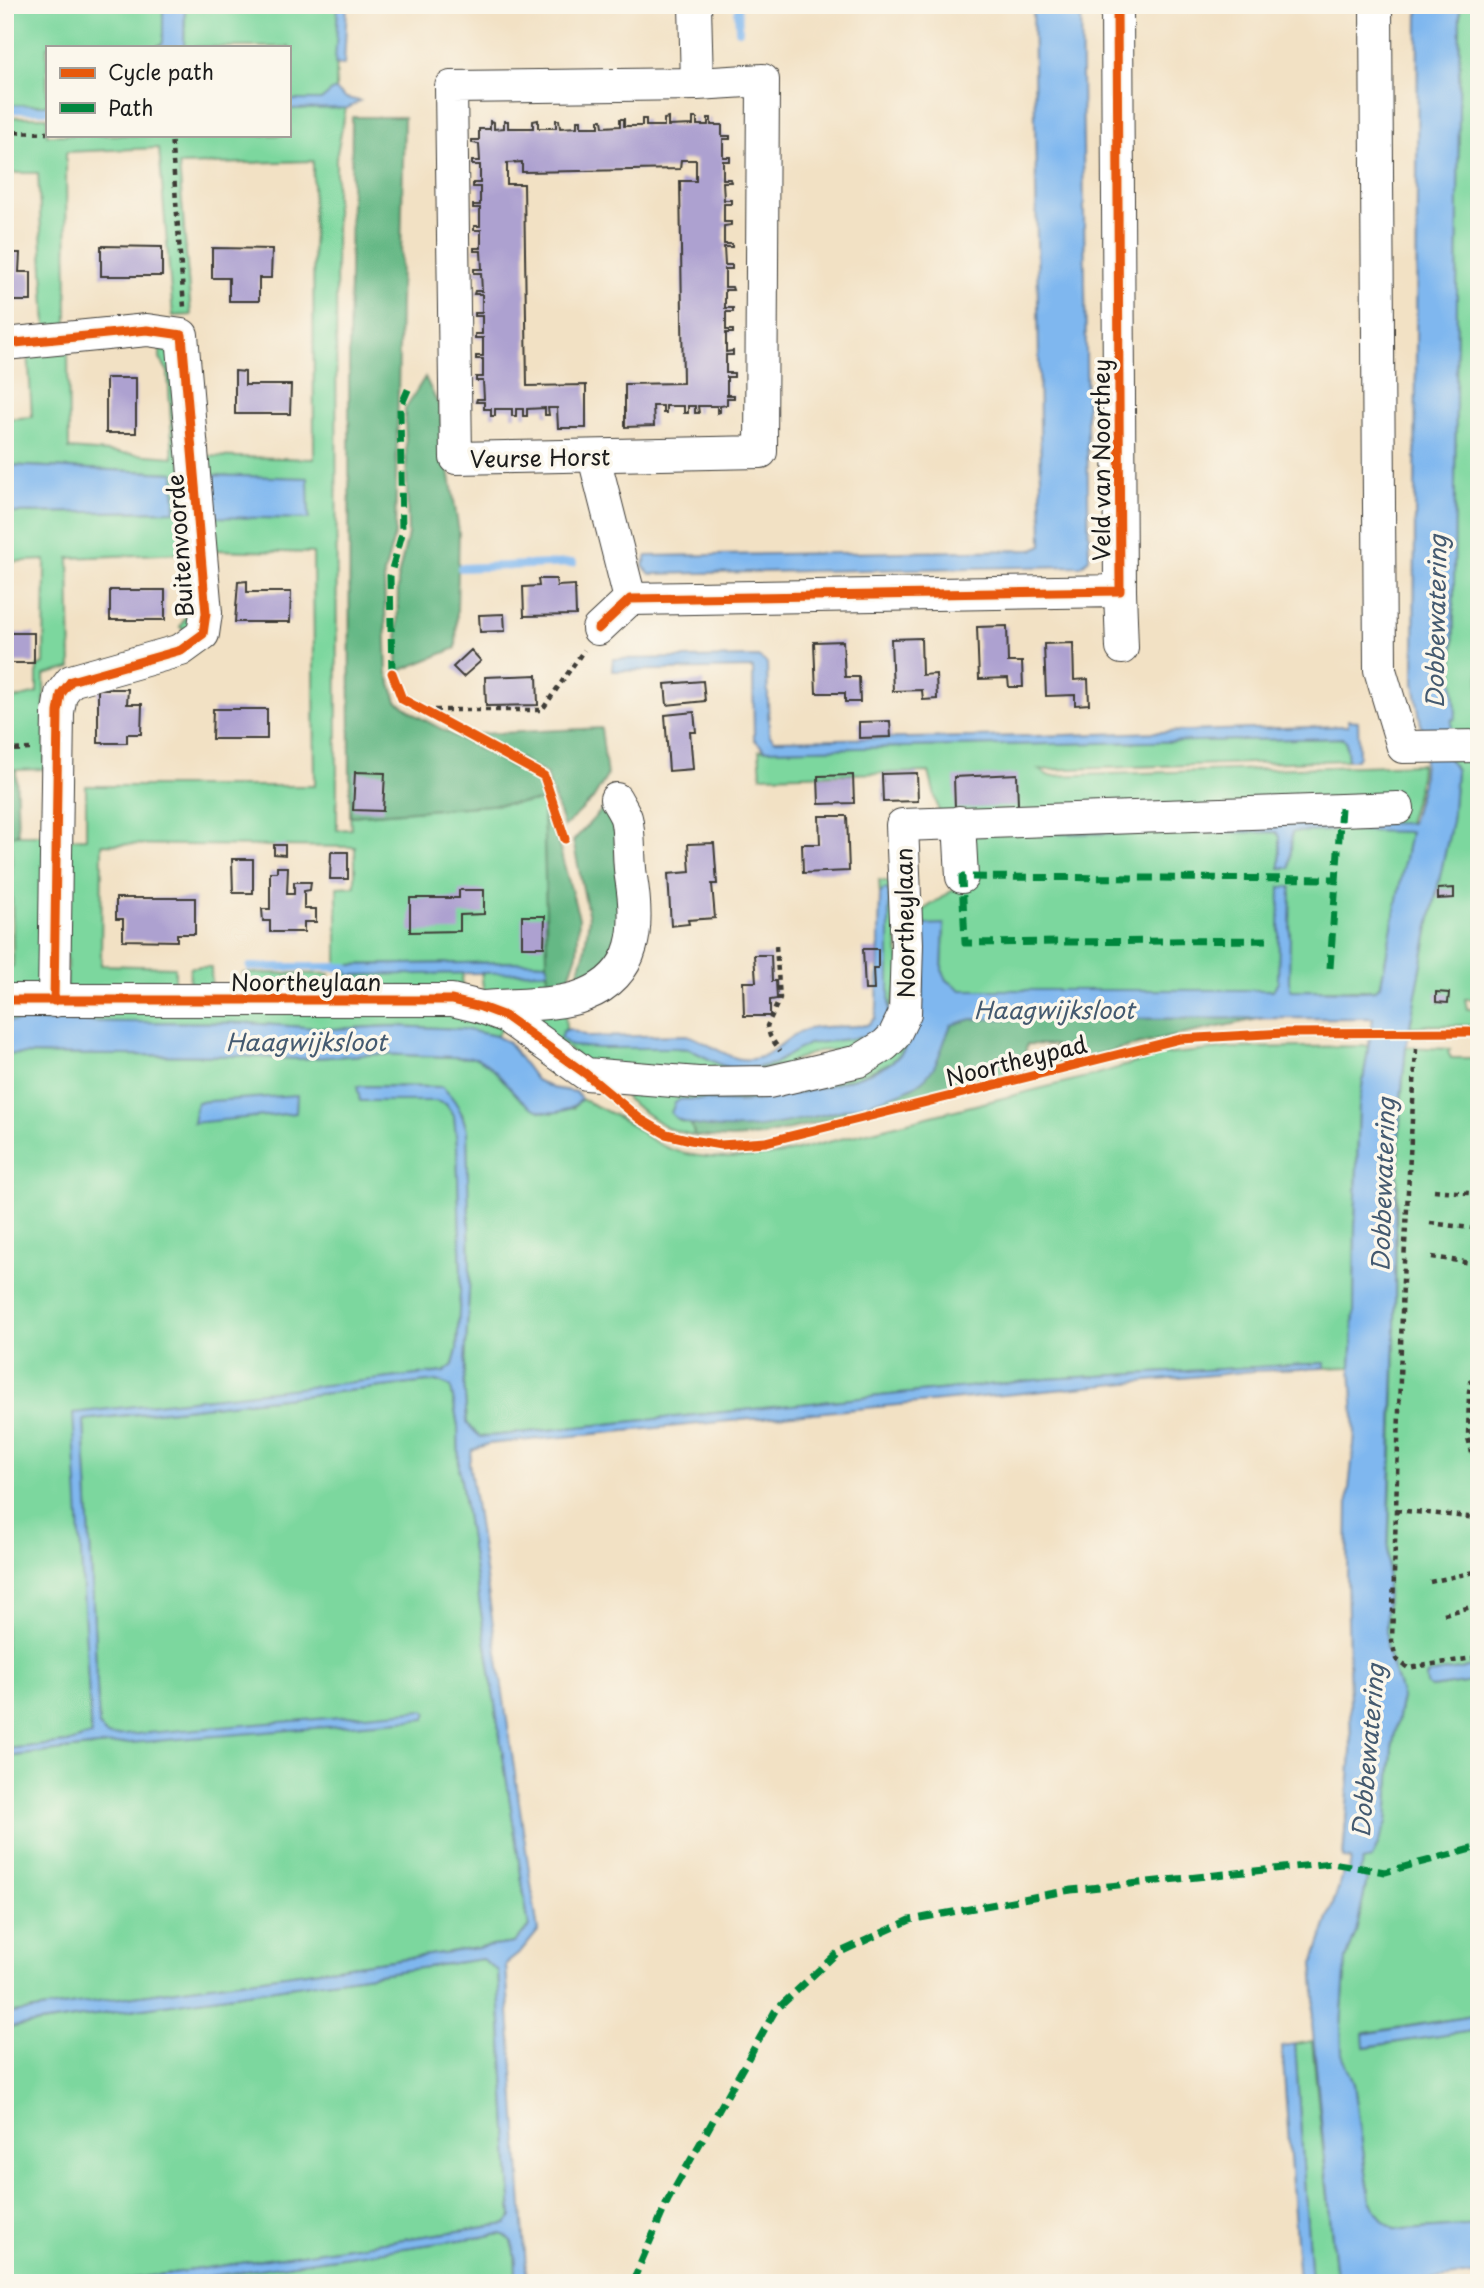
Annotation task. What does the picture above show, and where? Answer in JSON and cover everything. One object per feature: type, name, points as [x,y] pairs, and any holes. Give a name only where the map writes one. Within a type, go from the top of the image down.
[{"type":"street","points":[[695,5],[697,84]]},
{"type":"street","name":"Veld van Noorthey","points":[[1116,5],[1119,590],[1122,648]]},
{"type":"street","points":[[1376,5],[1380,670],[1403,747],[1475,746]]},
{"type":"street","name":"Veurse Horst","points":[[763,80],[761,452],[456,458],[451,87],[697,84],[763,80]]},
{"type":"street","points":[[5,344],[147,330],[182,335]]},
{"type":"street","name":"Buitenvoorde","points":[[54,1001],[58,712],[61,694],[71,681],[181,650],[204,634],[206,613],[182,335]]},
{"type":"street","points":[[594,457],[630,599],[598,629]]},
{"type":"street","name":"Veld van Noorthey","points":[[630,599],[1119,590]]},
{"type":"street","name":"Noortheylaan","points":[[481,1007],[584,996],[606,984],[626,962],[634,942],[635,914],[626,818],[616,799]]},
{"type":"street","points":[[962,877],[959,822],[1398,808]]},
{"type":"street","name":"Noortheylaan","points":[[5,1000],[452,1000],[481,1007],[505,1017],[586,1074],[698,1083],[756,1083],[799,1076],[859,1061],[894,1036],[905,1013],[907,944],[902,825],[959,822]]},
{"type":"path","points":[[5,132],[46,133]]},
{"type":"path","points":[[171,136],[185,318],[182,335]]},
{"type":"path","points":[[425,710],[542,710],[598,629]]},
{"type":"path","points":[[414,705],[449,724]]},
{"type":"path","points":[[776,946],[780,998],[767,1026],[777,1047]]},
{"type":"path","points":[[1416,1049],[1403,1280],[1392,1641],[1396,1659],[1408,1668],[1479,1657]]},
{"type":"path","points":[[1434,1190],[1479,1194]]},
{"type":"path","points":[[1430,1223],[1479,1229]]},
{"type":"path","points":[[1432,1257],[1479,1264]]},
{"type":"path","points":[[1479,1350],[1469,1391],[1468,1438],[1479,1477]]},
{"type":"path","points":[[1396,1510],[1479,1518]]},
{"type":"path","points":[[1430,1582],[1479,1571]]},
{"type":"path","points":[[1444,1614],[1479,1605]]},
{"type":"green space","points":[[5,5],[163,5],[163,43],[157,46],[46,46],[46,105],[5,105]]},
{"type":"green space","points":[[185,5],[338,5],[336,90],[321,100],[290,100],[290,46],[184,46]]},
{"type":"green space","points":[[1460,5],[1479,5],[1479,999],[1465,999],[1467,1009],[1479,1009],[1479,1026],[1410,1027],[1452,821],[1456,771],[1448,757],[1452,718],[1456,713],[1453,679]]},
{"type":"green space","points":[[346,108],[336,158],[337,830],[351,829],[350,816],[543,801],[548,966],[544,963],[524,962],[347,965],[349,975],[463,972],[461,990],[346,985],[341,976],[341,968],[337,967],[337,887],[355,886],[355,847],[102,844],[101,965],[175,967],[175,995],[67,995],[66,839],[86,838],[86,786],[315,786],[313,553],[215,550],[210,517],[308,479],[206,475],[204,456],[314,459],[313,161],[179,165],[191,315],[173,316],[159,148],[66,152],[67,324],[46,327],[38,173],[5,173],[5,117],[46,117],[46,136],[290,136],[290,109]]},
{"type":"green space","points":[[352,117],[404,117],[395,533],[384,574],[387,673],[397,701],[419,717],[534,779],[546,800],[579,918],[577,954],[563,995],[548,996],[543,801],[350,816],[349,351]]},
{"type":"green space","points":[[68,346],[69,449],[173,457],[168,372],[160,358],[160,346],[170,355],[198,611],[189,633],[180,627],[188,601],[184,553],[69,558],[71,668],[44,675],[45,769],[16,770],[5,766],[5,701],[37,693],[37,667],[44,664],[45,560],[5,562],[5,513],[175,511],[174,473],[5,465],[5,419],[32,417],[28,349]]},
{"type":"green space","points":[[425,377],[439,406],[459,532],[456,648],[397,672],[398,577],[408,534],[405,409]]},
{"type":"green space","points":[[601,728],[607,776],[593,799],[564,827],[546,774],[477,734]]},
{"type":"green space","points":[[1343,738],[1346,741],[1348,760],[1040,770],[1049,776],[1421,764],[1418,790],[1406,831],[1410,832],[1381,984],[1375,990],[1291,990],[1289,987],[1277,987],[1273,990],[961,990],[947,980],[942,970],[944,924],[922,992],[916,1029],[909,1044],[892,1062],[857,1077],[802,1092],[758,1100],[681,1099],[680,1121],[691,1124],[695,1136],[667,1128],[627,1100],[626,1095],[630,1091],[893,1048],[914,916],[956,888],[929,772],[761,776],[759,750]]},
{"type":"green space","points":[[5,766],[16,770],[18,834],[5,838]]},
{"type":"green space","points":[[608,803],[613,807],[623,959],[572,990],[584,954],[589,918],[573,841]]},
{"type":"green space","points":[[11,835],[45,835],[47,992],[5,993],[5,966],[13,966]]},
{"type":"green space","points":[[879,880],[890,882],[901,972],[881,1040],[836,1050],[818,1051],[792,1061],[778,1070],[591,1065],[515,1012],[565,1007],[566,1029],[563,1031],[599,1048],[689,1049],[721,1065],[789,1053],[822,1041],[861,1038],[878,1031]]},
{"type":"green space","points":[[190,967],[211,967],[212,995],[189,995]]},
{"type":"green space","points":[[548,970],[548,996],[484,995],[481,971]]},
{"type":"green space","points":[[243,973],[329,974],[324,985],[244,987]]},
{"type":"green space","points":[[5,1007],[420,1007],[503,1027],[496,1036],[462,1029],[393,1026],[333,1029],[247,1023],[5,1021]]},
{"type":"green space","points":[[1263,1018],[1046,1066],[1055,1045],[1027,1044],[1022,1073],[762,1136],[695,1136],[691,1124],[717,1126],[913,1087],[933,1067],[951,1025],[972,1019]]},
{"type":"green space","points":[[1370,1046],[1359,1106],[1351,1367],[1325,1368],[1325,1363],[1046,1379],[479,1437],[467,1423],[464,1382],[470,1273],[467,1131],[462,1114],[442,1087],[358,1086],[360,1101],[435,1101],[446,1104],[454,1116],[461,1273],[457,1350],[453,1365],[444,1372],[74,1414],[91,1735],[68,1743],[5,1749],[5,1054],[298,1059],[379,1054],[476,1058],[488,1063],[521,1100],[552,1113],[573,1108],[581,1099],[629,1123],[666,1147],[698,1156],[732,1158],[781,1154],[1094,1075],[1162,1055],[1231,1048]]},
{"type":"green space","points":[[1406,1047],[1450,1049],[1448,1052],[1451,1058],[1479,1058],[1479,1666],[1429,1674],[1431,1688],[1479,1681],[1479,2015],[1364,2033],[1365,2047],[1479,2030],[1479,2225],[1404,2230],[1394,2229],[1383,2221],[1370,2201],[1354,2084],[1342,2054],[1341,2026],[1346,1959],[1356,1932],[1367,1880],[1360,1873],[1362,1861],[1387,1822],[1392,1748],[1402,1697],[1386,1648],[1386,1616],[1394,1404],[1397,1190]]},
{"type":"green space","points":[[437,1381],[451,1387],[458,1426],[459,1467],[529,1927],[514,1943],[5,2014],[5,1757],[106,1745],[112,1736],[106,1735],[99,1726],[84,1420]]},
{"type":"green space","points":[[482,1959],[498,1971],[512,2217],[506,2224],[104,2283],[5,2283],[5,2028]]},
{"type":"green space","points":[[1312,2041],[1335,2268],[1339,2279],[1355,2283],[1311,2283],[1295,2044]]},
{"type":"green space","points":[[501,2234],[507,2237],[514,2247],[516,2283],[162,2283]]},
{"type":"water","points":[[163,5],[185,5],[184,46],[159,46],[163,43]]},
{"type":"water","points":[[338,5],[347,5],[344,65],[335,64]]},
{"type":"water","points":[[1033,5],[1081,5],[1089,559],[1081,566],[650,574],[643,566],[647,556],[1032,550],[1042,545]]},
{"type":"water","points":[[1418,5],[1460,5],[1453,679],[1456,713],[1455,719],[1452,719],[1448,757],[1456,771],[1452,821],[1406,1047],[1401,1098],[1395,1205],[1395,1333],[1386,1647],[1402,1697],[1392,1748],[1387,1822],[1372,1859],[1362,1861],[1360,1873],[1367,1880],[1356,1932],[1346,1959],[1341,2026],[1342,2054],[1354,2084],[1370,2201],[1383,2221],[1394,2229],[1479,2225],[1479,2274],[1374,2283],[1339,2279],[1335,2268],[1312,2023],[1315,1991],[1313,1964],[1344,1871],[1349,1871],[1351,1859],[1343,1858],[1351,1751],[1348,1497],[1355,1435],[1351,1367],[1359,1106],[1373,1018],[972,1019],[951,1025],[936,1062],[922,1081],[909,1089],[865,1104],[811,1118],[747,1128],[695,1125],[676,1118],[671,1113],[675,1103],[681,1099],[743,1101],[782,1096],[846,1081],[882,1068],[893,1061],[908,1044],[919,1020],[923,979],[921,925],[944,924],[942,970],[947,980],[961,990],[1273,990],[1278,982],[1280,887],[1291,887],[1291,990],[1363,991],[1375,990],[1381,984],[1410,832],[1355,831],[1353,824],[1411,823],[1422,784],[1425,749],[1414,683]]},
{"type":"water","points":[[336,90],[346,98],[360,101],[348,108],[290,109],[290,100],[321,100]]},
{"type":"water","points":[[5,465],[174,473],[175,511],[5,513]]},
{"type":"water","points":[[206,475],[308,478],[309,519],[210,517]]},
{"type":"water","points":[[758,657],[767,663],[769,734],[774,740],[1035,736],[1348,726],[1348,720],[1358,721],[1359,756],[1357,760],[1348,760],[1346,741],[1343,738],[765,750],[754,739],[753,668],[612,671],[613,659]]},
{"type":"water","points":[[1332,822],[1332,831],[1292,832],[1290,868],[1280,868],[1280,837],[1276,832],[1041,834]]},
{"type":"water","points":[[884,889],[889,893],[889,1014],[872,1036],[808,1044],[773,1064],[731,1068],[689,1049],[571,1046],[560,1038],[563,1031],[569,1029],[589,1037],[687,1035],[735,1058],[752,1059],[769,1053],[799,1032],[808,1029],[867,1025],[875,1018],[877,1008],[880,894]]},
{"type":"water","points":[[545,963],[548,970],[347,973],[347,965]]},
{"type":"water","name":"Haagwijksloot","points":[[5,1021],[247,1023],[333,1029],[393,1026],[462,1029],[496,1036],[508,1042],[536,1080],[552,1088],[576,1092],[581,1099],[570,1108],[557,1112],[544,1112],[533,1108],[487,1064],[476,1058],[379,1054],[298,1059],[5,1054]]},
{"type":"water","points":[[357,1086],[442,1087],[455,1102],[463,1118],[467,1131],[470,1273],[464,1382],[467,1423],[480,1437],[1046,1379],[1325,1363],[1325,1368],[1254,1371],[488,1444],[472,1450],[469,1462],[538,1931],[521,1952],[506,1964],[527,2283],[516,2283],[514,2247],[507,2237],[501,2234],[162,2283],[104,2283],[506,2224],[512,2217],[498,1971],[482,1959],[5,2028],[5,2014],[514,1943],[529,1927],[459,1467],[458,1426],[451,1387],[437,1381],[84,1420],[99,1726],[106,1735],[424,1710],[427,1713],[425,1719],[106,1745],[5,1757],[5,1749],[68,1743],[91,1735],[73,1413],[444,1372],[453,1365],[457,1350],[461,1273],[454,1116],[446,1104],[435,1101],[360,1101]]},
{"type":"water","points":[[297,1095],[296,1113],[193,1123],[197,1102]]},
{"type":"water","points":[[1479,1666],[1479,1681],[1431,1688],[1427,1685],[1426,1677],[1429,1674]]},
{"type":"water","points":[[1479,2015],[1479,2030],[1364,2047],[1363,2034]]},
{"type":"water","points":[[1295,2044],[1311,2283],[1299,2283],[1282,2046]]},
{"type":"building","points":[[668,118],[668,126],[693,125],[693,118],[697,118],[697,125],[708,125],[708,118],[711,118],[711,125],[722,125],[722,136],[730,136],[730,139],[723,139],[723,157],[730,157],[730,161],[723,161],[723,179],[730,179],[731,182],[723,182],[724,200],[731,200],[731,204],[724,204],[724,222],[731,222],[731,225],[724,226],[724,244],[732,244],[732,247],[724,247],[725,265],[732,265],[732,269],[725,269],[725,287],[732,287],[733,290],[725,290],[725,308],[733,308],[733,312],[726,312],[726,330],[733,330],[733,333],[726,333],[726,352],[733,351],[733,355],[726,355],[726,373],[734,373],[734,377],[727,377],[727,395],[734,395],[734,398],[727,398],[727,405],[720,406],[720,412],[717,413],[717,406],[698,406],[699,413],[695,413],[695,406],[688,406],[688,413],[684,413],[684,406],[666,406],[666,413],[663,413],[663,406],[653,406],[654,426],[625,427],[625,384],[683,383],[680,181],[696,181],[696,160],[681,160],[680,169],[522,172],[522,162],[507,163],[507,184],[524,184],[527,386],[586,385],[586,428],[558,428],[557,408],[548,408],[549,415],[545,415],[545,408],[527,409],[527,416],[523,416],[523,409],[516,409],[516,416],[512,416],[512,409],[495,409],[495,416],[491,416],[491,409],[484,409],[484,402],[476,402],[477,399],[484,399],[483,381],[476,381],[476,377],[483,377],[483,359],[476,359],[476,356],[483,356],[483,338],[475,338],[475,334],[482,334],[482,316],[475,316],[475,313],[482,313],[482,294],[474,294],[475,291],[482,291],[481,273],[474,273],[474,269],[482,269],[481,251],[474,251],[474,248],[481,248],[481,230],[474,230],[474,226],[480,226],[480,208],[473,208],[473,205],[480,205],[480,187],[473,187],[473,183],[480,183],[480,165],[472,165],[472,161],[480,161],[479,144],[472,143],[472,140],[479,140],[479,129],[490,129],[490,121],[494,122],[494,129],[504,128],[504,121],[508,121],[508,128],[533,128],[533,121],[538,120],[538,128],[556,128],[556,120],[559,120],[560,128],[577,127],[577,120],[581,120],[581,127],[599,127],[599,120],[602,120],[603,127],[620,126],[620,119],[624,119],[624,126],[642,126],[642,119],[646,119],[646,126],[664,126],[664,119]]},
{"type":"building","points":[[101,246],[162,247],[162,276],[101,276]]},
{"type":"building","points":[[212,248],[272,249],[271,278],[259,278],[259,301],[229,301],[229,278],[212,278]]},
{"type":"building","points":[[5,253],[20,253],[19,272],[31,272],[31,301],[5,301]]},
{"type":"building","points":[[235,371],[245,372],[245,385],[291,385],[290,414],[235,414]]},
{"type":"building","points":[[106,378],[136,378],[136,433],[106,433]]},
{"type":"building","points":[[538,579],[556,579],[557,586],[575,585],[576,615],[524,616],[523,587],[539,586]]},
{"type":"building","points":[[247,581],[247,592],[291,592],[290,622],[235,622],[238,582]]},
{"type":"building","points":[[110,590],[165,590],[165,620],[110,620]]},
{"type":"building","points":[[504,614],[505,631],[480,632],[479,615]]},
{"type":"building","points":[[5,621],[8,621],[8,633],[34,633],[34,663],[8,663],[8,677],[5,677]]},
{"type":"building","points":[[1007,626],[1008,662],[1022,662],[1023,687],[1009,687],[1008,678],[979,679],[977,627]]},
{"type":"building","points":[[921,638],[922,675],[936,674],[937,699],[923,700],[922,690],[893,691],[891,639]]},
{"type":"building","points":[[843,641],[845,677],[859,677],[860,702],[845,702],[845,693],[816,693],[814,642]]},
{"type":"building","points":[[1073,643],[1074,680],[1088,679],[1089,704],[1075,705],[1075,695],[1046,696],[1044,644]]},
{"type":"building","points":[[471,650],[481,661],[463,677],[453,667]]},
{"type":"building","points":[[537,675],[538,705],[486,706],[485,677]]},
{"type":"building","points":[[703,681],[705,701],[667,705],[665,684]]},
{"type":"building","points":[[98,689],[128,689],[127,704],[142,704],[141,734],[127,734],[127,743],[98,743]]},
{"type":"building","points":[[213,709],[267,709],[267,739],[212,739]]},
{"type":"building","points":[[694,712],[696,732],[690,732],[693,769],[669,771],[665,715]]},
{"type":"building","points":[[890,721],[891,737],[859,738],[859,722]]},
{"type":"building","points":[[355,772],[385,773],[383,811],[353,810]]},
{"type":"building","points":[[917,773],[918,801],[883,802],[882,774]]},
{"type":"building","points":[[1017,774],[1018,806],[955,809],[954,777]]},
{"type":"building","points":[[853,775],[854,803],[819,804],[818,776]]},
{"type":"building","points":[[819,816],[847,816],[849,871],[803,873],[802,844],[820,844]]},
{"type":"building","points":[[714,843],[717,884],[712,884],[715,918],[688,920],[689,924],[671,926],[668,874],[690,872],[688,844]]},
{"type":"building","points":[[274,845],[285,845],[285,855],[274,854]]},
{"type":"building","points":[[331,852],[348,852],[348,879],[330,879]]},
{"type":"building","points":[[232,859],[253,859],[253,893],[233,893]]},
{"type":"building","points":[[277,867],[288,867],[287,894],[294,894],[294,882],[311,882],[310,890],[304,891],[304,909],[316,909],[316,922],[304,922],[304,932],[270,932],[270,921],[263,921],[262,909],[270,909],[270,872],[277,872]]},
{"type":"building","points":[[1454,888],[1454,898],[1438,899],[1438,889]]},
{"type":"building","points":[[459,890],[484,890],[484,914],[460,915],[460,931],[410,932],[410,898],[459,898]]},
{"type":"building","points":[[116,898],[195,898],[195,934],[177,934],[177,941],[123,940],[123,919],[116,919]]},
{"type":"building","points":[[522,916],[545,916],[544,947],[522,947]]},
{"type":"building","points":[[863,949],[878,949],[878,968],[873,968],[874,990],[865,990]]},
{"type":"building","points":[[754,955],[771,955],[772,981],[776,981],[777,999],[770,1000],[770,1016],[744,1016],[743,982],[756,982]]},
{"type":"building","points":[[1436,992],[1449,993],[1448,1003],[1436,1002]]},
{"type":"waterway","points":[[738,5],[739,30]]},
{"type":"waterway","points":[[5,109],[46,110]]},
{"type":"waterway","points":[[461,568],[573,563]]},
{"type":"waterway","points":[[250,967],[346,967]]},
{"type":"marked path","points":[[392,673],[390,576],[402,534],[400,408],[411,383]]},
{"type":"marked path","points":[[1330,968],[1341,808]]},
{"type":"marked path","points":[[1267,940],[965,943],[962,877],[1336,879]]},
{"type":"marked path","points":[[632,2283],[668,2200],[775,2011],[836,1954],[910,1920],[1071,1890],[1332,1863],[1385,1872],[1479,1847]]},
{"type":"cycle path","points":[[598,629],[630,599],[1120,591],[1117,5]]},
{"type":"cycle path","points":[[5,344],[147,330],[182,335],[206,613],[203,634],[181,650],[71,681],[61,694],[58,712],[54,1001]]},
{"type":"cycle path","points":[[392,673],[402,699],[544,776],[565,839]]},
{"type":"cycle path","name":"Noortheypad","points":[[5,1000],[452,1000],[505,1016],[586,1074],[640,1119],[666,1134],[721,1145],[766,1142],[1180,1039],[1284,1033],[1479,1032]]},
{"type":"water label","name":"Dobbewatering","points":[[1435,622]]},
{"type":"water label","name":"Dobbewatering","points":[[1382,1185]]},
{"type":"water label","name":"Dobbewatering","points":[[1367,1751]]}]
